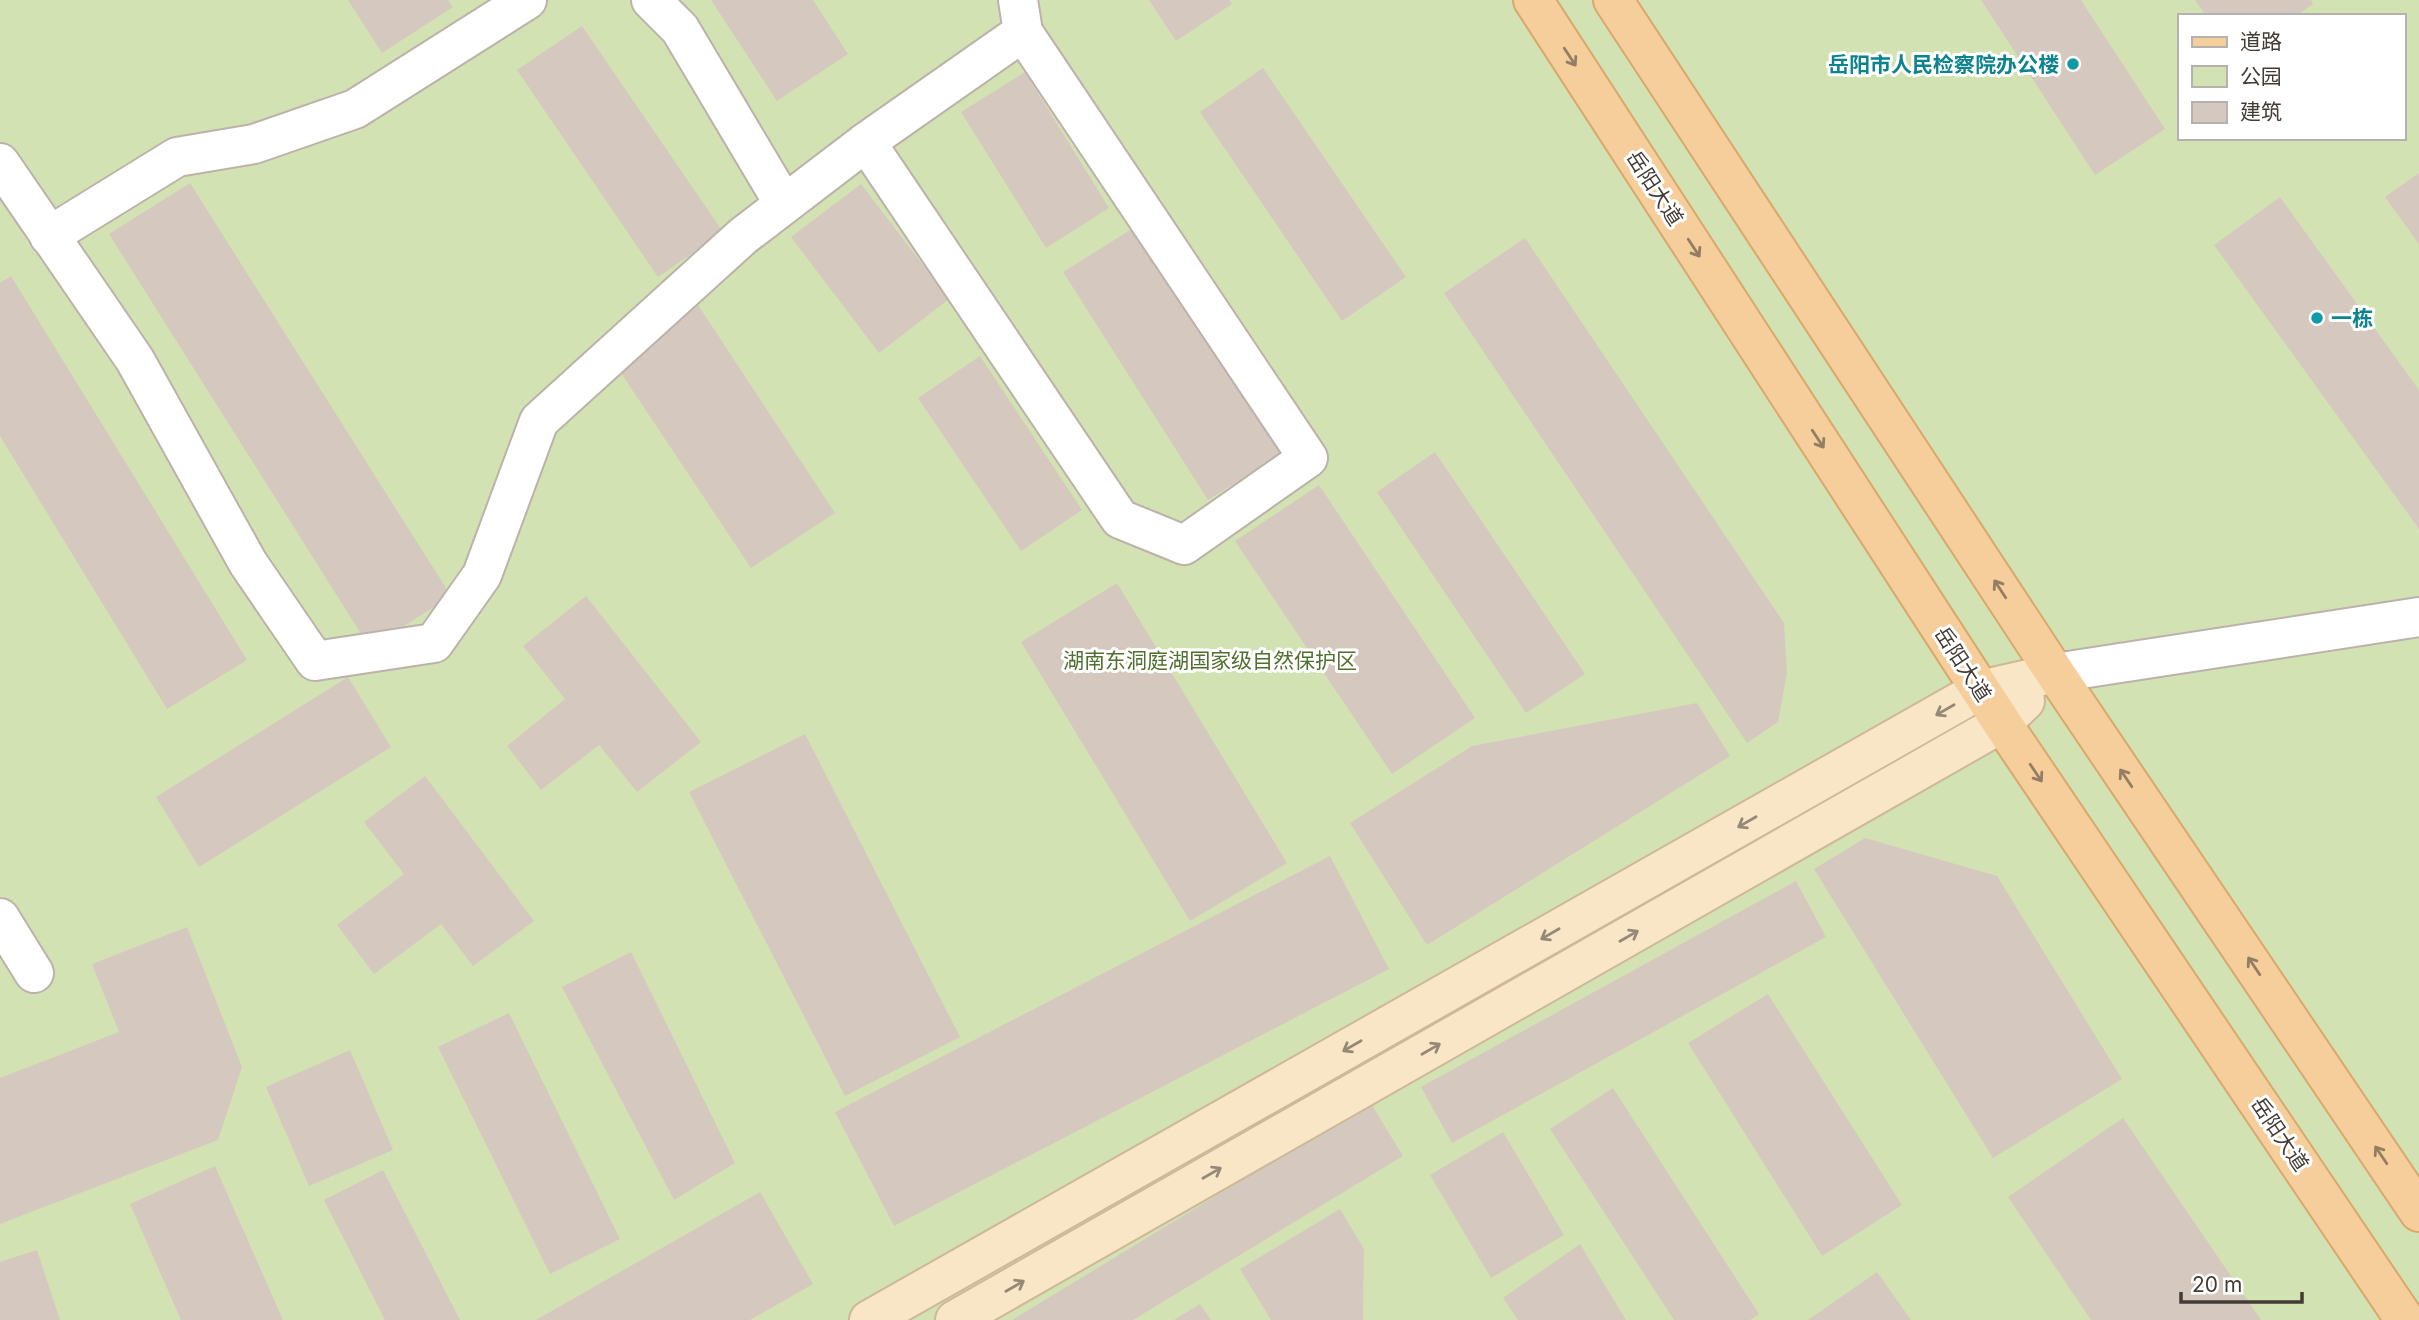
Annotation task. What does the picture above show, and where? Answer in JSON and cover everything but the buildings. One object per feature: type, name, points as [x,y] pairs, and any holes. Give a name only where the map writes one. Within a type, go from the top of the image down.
[{"type":"main road","name":"岳阳大道","points":[[1533,0],[1980,690],[2405,1320]]},
{"type":"main road","points":[[1613,0],[2055,673],[2419,1212]]},
{"type":"main road","points":[[869,1320],[1980,690],[2055,673]]},
{"type":"main road","points":[[956,1320],[2002,723],[2055,673]]},
{"type":"street","points":[[48,236],[177,157],[254,144],[355,109],[527,0]]},
{"type":"street","points":[[651,0],[680,29],[784,204]]},
{"type":"street","points":[[0,163],[135,360],[248,563],[315,661],[435,643],[482,575],[539,421],[743,236],[866,142],[1021,16],[1308,458],[1184,545],[1119,519],[866,142]]},
{"type":"street","points":[[2055,673],[2419,617]]},
{"type":"street","points":[[0,918],[34,973]]},
{"type":"green space","name":"湖南东洞庭湖国家级自然保护区","points":[[0,0],[2419,0],[2419,1320],[0,1320]]},
{"type":"place","name":"岳阳市人民检察院办公楼","points":[[2073,64]]},
{"type":"place","name":"一栋","points":[[2317,318]]}]
